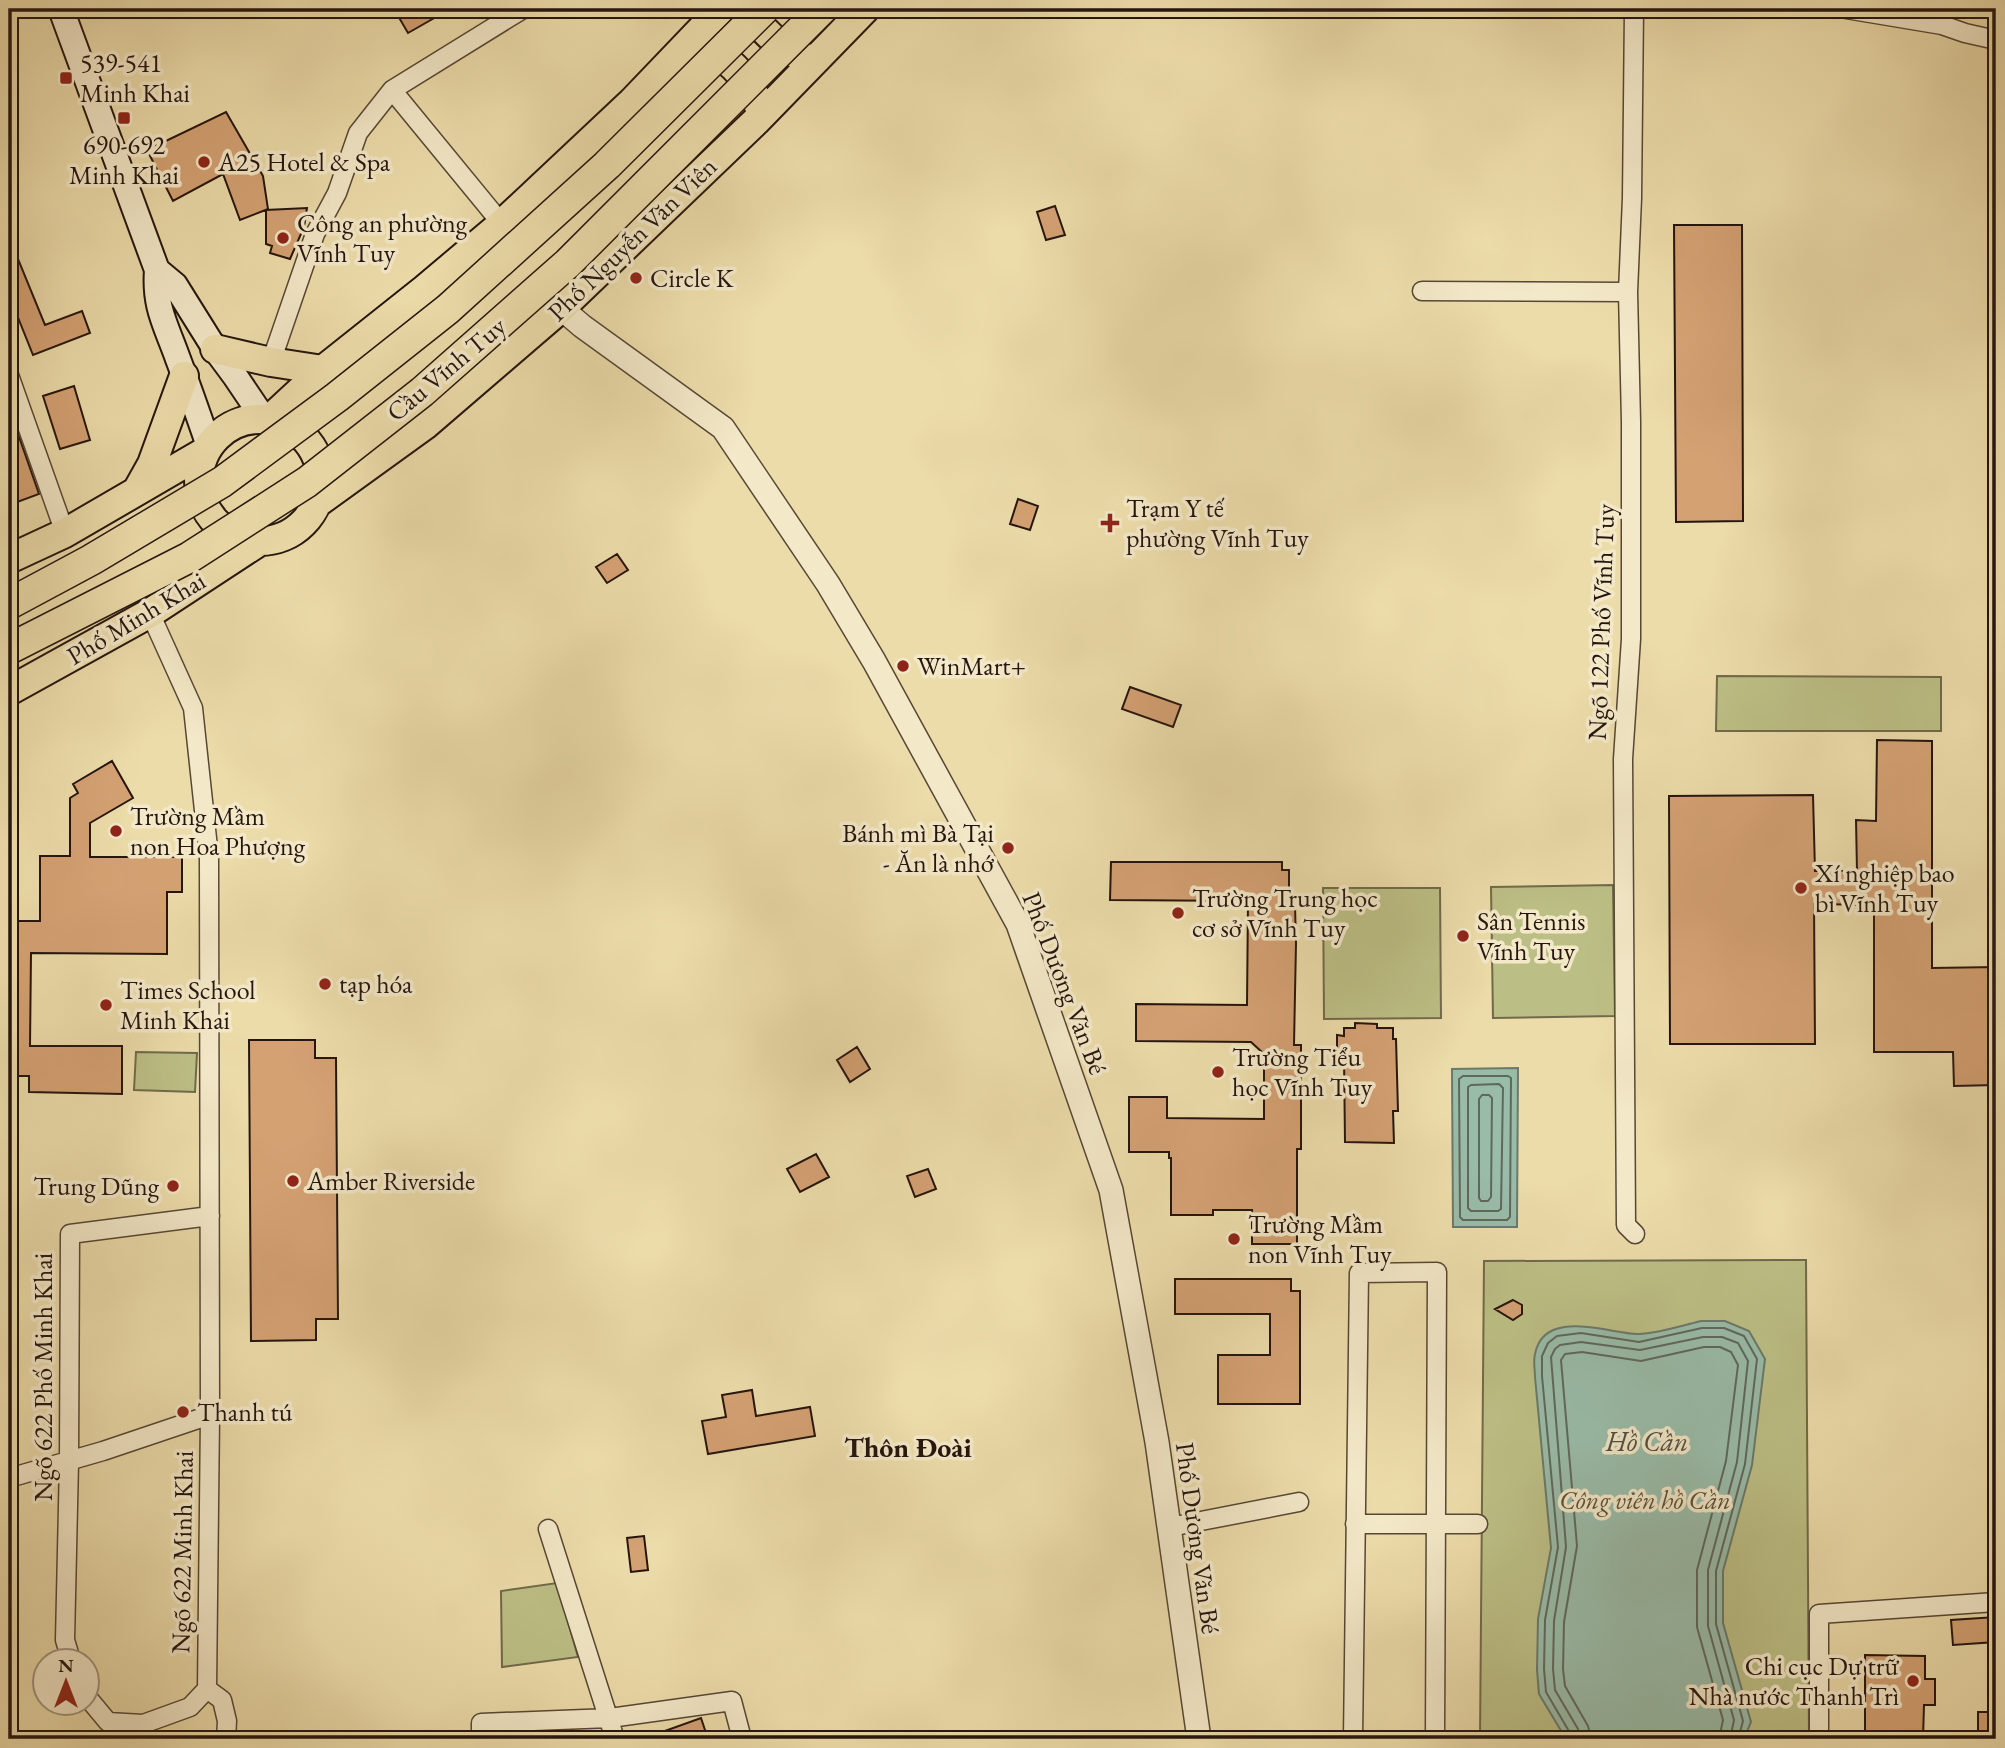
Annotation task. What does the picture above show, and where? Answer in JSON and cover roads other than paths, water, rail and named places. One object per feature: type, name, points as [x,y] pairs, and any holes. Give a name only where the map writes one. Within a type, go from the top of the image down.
[{"type":"highway","name":"Cầu Vĩnh Tuy","points":[[9,604],[91,560],[222,482],[337,397],[448,309],[597,174],[764,9]]},
{"type":"highway","name":"Cầu Vĩnh Tuy","points":[[9,649],[190,557],[307,482],[422,392],[568,262],[822,9]]},
{"type":"main road","points":[[61,9],[157,270],[155,290],[161,316],[208,449]]},
{"type":"main road","points":[[267,419],[502,224],[632,102],[721,9]]},
{"type":"main road","points":[[745,9],[766,33],[793,53],[806,57],[821,55]]},
{"type":"main road","name":"Phố Nguyễn Văn Viên","points":[[317,503],[425,425],[561,308],[756,121],[865,9]]},
{"type":"main road","points":[[678,52],[694,46],[707,48],[729,63],[752,89],[758,103],[756,121]]},
{"type":"main road","points":[[157,270],[175,285],[215,349],[267,419]]},
{"type":"main road","points":[[215,349],[323,370]]},
{"type":"main road","points":[[138,489],[152,464],[184,376]]},
{"type":"main road","points":[[267,419],[284,424],[302,435],[322,467],[317,503],[298,528],[279,538],[260,541],[241,538],[223,529],[209,515],[201,498],[198,479],[202,459],[225,429],[243,421],[267,419]]},
{"type":"main road","points":[[9,559],[65,533],[208,449]]},
{"type":"main road","name":"Phố Minh Khai","points":[[9,691],[150,613],[260,541]]},
{"type":"street","points":[[271,362],[315,234],[337,193],[358,132],[392,90],[523,9]]},
{"type":"street","name":"Ngõ 122 Phố Vĩnh Tuy","points":[[1634,9],[1628,292],[1631,639],[1623,759],[1626,1225],[1634,1234]]},
{"type":"street","points":[[1846,9],[1942,25],[1996,40]]},
{"type":"street","points":[[392,90],[502,224]]},
{"type":"street","points":[[1422,291],[1628,292]]},
{"type":"street","name":"Phố Dương Văn Bé","points":[[561,308],[723,428],[828,584],[874,661],[1018,924],[1111,1189],[1170,1527],[1199,1739]]},
{"type":"street","points":[[9,376],[65,533]]},
{"type":"street","points":[[9,1478],[69,1462],[210,1415],[208,844],[193,708],[150,613]]},
{"type":"street","name":"Ngõ 622 Phố Minh Khai","points":[[67,1646],[71,1234],[209,1216]]},
{"type":"street","points":[[1353,1739],[1359,1273],[1437,1272],[1435,1739]]},
{"type":"street","name":"Ngõ 622 Minh Khai","points":[[207,1689],[210,1415]]},
{"type":"street","points":[[1170,1527],[1299,1502]]},
{"type":"street","points":[[1355,1524],[1478,1524]]},
{"type":"street","points":[[548,1529],[615,1739]]},
{"type":"street","points":[[1819,1739],[1819,1614],[1996,1602]]},
{"type":"street","points":[[102,1715],[108,1722],[143,1724],[190,1707],[207,1689],[222,1700],[227,1720],[226,1739]]},
{"type":"street","points":[[481,1739],[481,1723],[610,1718],[732,1701],[742,1739]]},
{"type":"water","points":[[1518,1068],[1517,1227],[1453,1227],[1452,1069]]},
{"type":"water","name":"Hồ Cần","points":[[1701,1321],[1725,1321],[1749,1331],[1765,1359],[1752,1465],[1723,1571],[1723,1623],[1751,1722],[1744,1739],[1566,1739],[1539,1694],[1537,1670],[1538,1619],[1551,1548],[1535,1354],[1541,1340],[1551,1331],[1563,1327],[1578,1326],[1643,1334]]},
{"type":"place","name":"539-541 Minh Khai","points":[[66,78]]},
{"type":"place","name":"690-692 Minh Khai","points":[[124,118]]},
{"type":"place","name":"A25 Hotel & Spa","points":[[204,162]]},
{"type":"place","name":"Công an phường Vĩnh Tuy","points":[[283,238]]},
{"type":"place","name":"Circle K","points":[[636,278]]},
{"type":"place","name":"Trạm Y tế phường Vĩnh Tuy","points":[[1110,523]]},
{"type":"place","name":"WinMart+","points":[[903,666]]},
{"type":"place","name":"Trường Mầm non Hoa Phượng","points":[[116,831]]},
{"type":"place","name":"Bánh mì Bà Tại - Ăn là nhớ","points":[[1008,848]]},
{"type":"place","name":"Xí nghiệp bao bì Vĩnh Tuy","points":[[1801,888]]},
{"type":"place","name":"Trường Trung học cơ sở Vĩnh Tuy","points":[[1178,913]]},
{"type":"place","name":"Sân Tennis Vĩnh Tuy","points":[[1463,936]]},
{"type":"place","name":"tạp hóa","points":[[325,984]]},
{"type":"place","name":"Times School Minh Khai","points":[[106,1005]]},
{"type":"place","name":"Trường Tiểu học Vĩnh Tuy","points":[[1218,1072]]},
{"type":"place","name":"Amber Riverside","points":[[293,1181]]},
{"type":"place","name":"Trung Dũng","points":[[173,1186]]},
{"type":"place","name":"Trường Mầm non Vĩnh Tuy","points":[[1234,1239]]},
{"type":"place","name":"Thanh tú","points":[[183,1412]]},
{"type":"place","name":"Chi cục Dự trữ Nhà nước Thanh Trì","points":[[1913,1681]]},
{"type":"district","name":"Thôn Đoài","points":[[908,1447]]},
{"type":"park label","name":"Công viên hồ Cần","points":[[1645,1500]]}]
